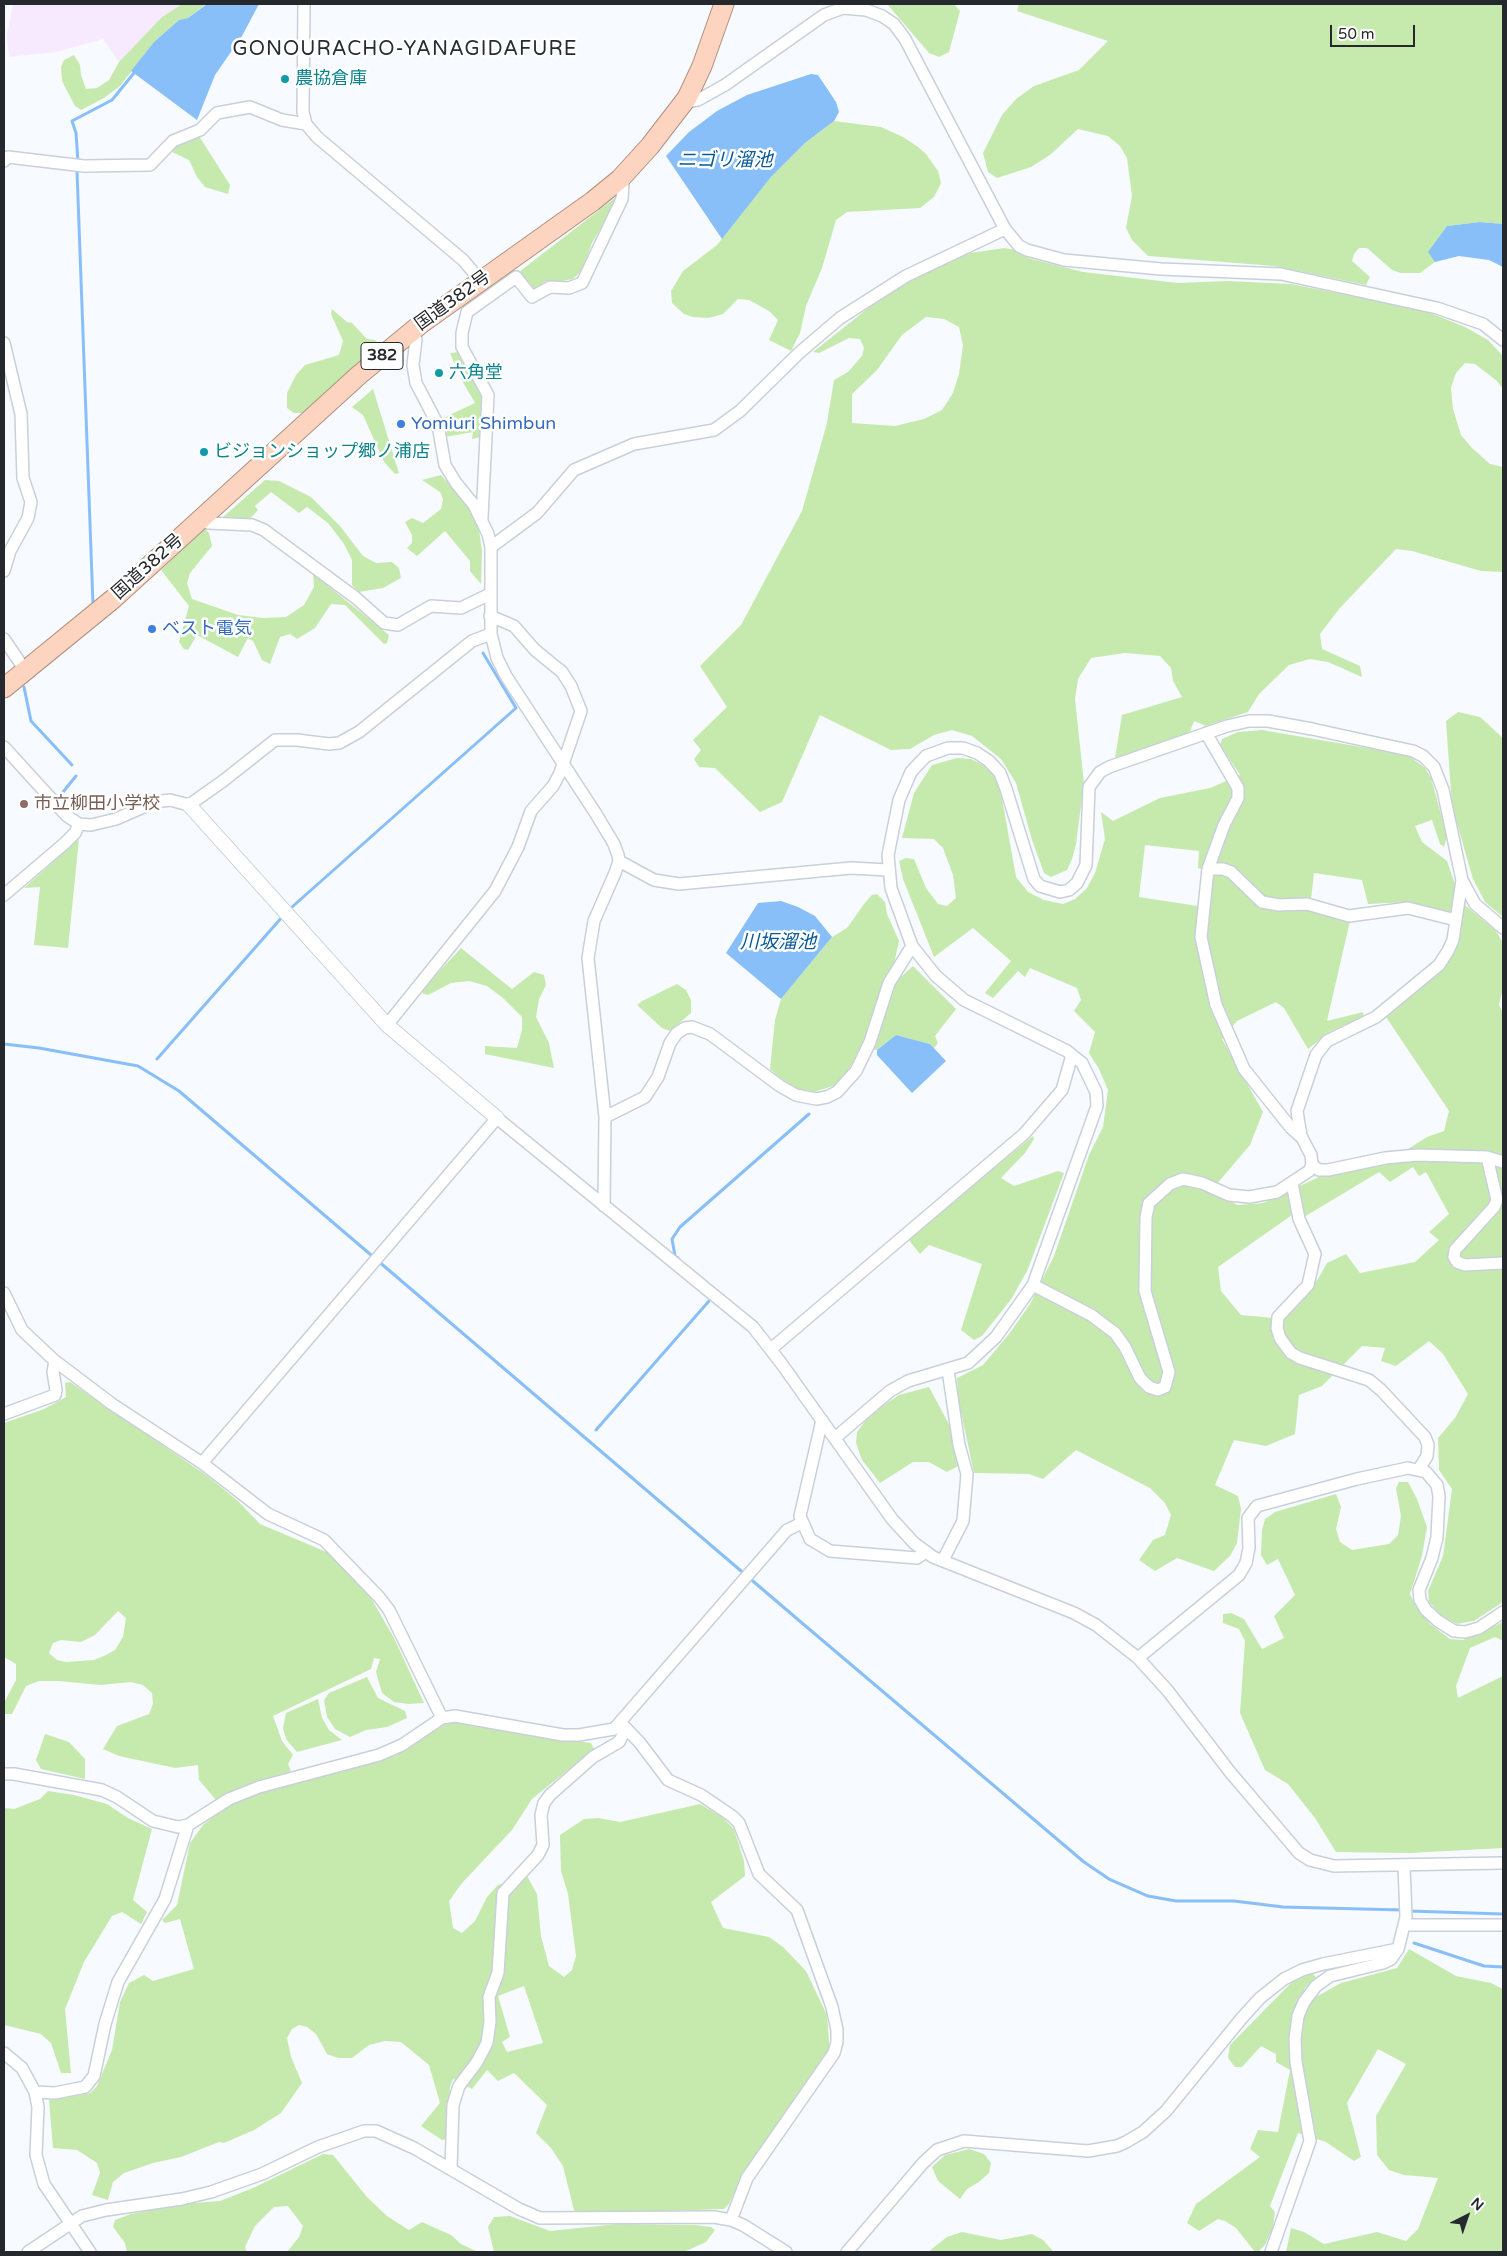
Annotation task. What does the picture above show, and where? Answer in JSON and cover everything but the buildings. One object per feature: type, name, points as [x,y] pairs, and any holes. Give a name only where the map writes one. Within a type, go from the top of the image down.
[{"type":"highway","name":"国道382号","points":[[4,688],[113,599],[359,375],[412,331],[480,280],[593,201],[620,179],[650,146],[687,98],[702,66],[724,4]]},
{"type":"street","points":[[304,4],[303,112],[306,124],[317,137],[462,260],[480,280]]},
{"type":"street","points":[[687,98],[692,101],[698,100],[725,85],[832,11],[850,8],[882,16],[894,24],[915,56],[1005,229],[1019,246],[1039,255],[1161,269],[1281,274],[1437,308],[1483,324],[1503,340]]},
{"type":"street","points":[[4,161],[8,157],[84,166],[150,165],[173,142],[200,130],[217,114],[250,106],[282,120],[306,124]]},
{"type":"street","points":[[482,518],[488,395],[462,347],[462,334],[467,312],[516,277],[532,298],[550,286],[569,288],[582,283],[622,199],[623,182],[620,179]]},
{"type":"street","points":[[491,548],[537,512],[574,470],[634,444],[714,430],[740,411],[799,353],[840,318],[906,276],[1005,229]]},
{"type":"street","points":[[412,331],[416,339],[413,365],[416,383],[438,425],[445,465],[482,518],[491,548],[490,616],[491,634],[497,658],[506,676],[614,844],[619,861],[594,921],[588,958],[605,1117],[604,1206]]},
{"type":"street","points":[[4,343],[21,414],[23,478],[31,502],[28,518],[10,551],[4,571]]},
{"type":"street","points":[[202,517],[208,523],[252,525],[264,530],[356,598],[384,623],[398,625],[431,606],[461,608],[490,594]]},
{"type":"street","points":[[387,1026],[495,891],[518,847],[531,811],[553,786],[564,765],[581,711],[571,686],[562,672],[535,650],[514,626],[490,616]]},
{"type":"street","points":[[189,805],[223,782],[275,740],[297,740],[329,744],[339,743],[359,732],[472,641],[491,634]]},
{"type":"street","points":[[4,639],[26,670]]},
{"type":"street","points":[[835,1438],[890,1391],[908,1381],[968,1363],[996,1337],[1034,1285],[1097,1106],[1096,1092],[1090,1076],[1082,1063],[964,1000],[936,976],[912,946],[896,906],[888,870],[888,855],[898,800],[911,772],[922,760],[936,752],[962,748],[977,753],[989,761],[1000,773],[1034,879],[1040,886],[1060,892],[1069,890],[1077,883],[1086,865],[1089,787],[1100,772],[1206,733],[1249,721],[1268,721],[1399,747],[1423,756],[1434,767],[1443,790],[1462,880],[1475,904],[1503,928]]},
{"type":"street","points":[[1206,733],[1238,788],[1238,798],[1224,825],[1208,869],[1201,937],[1216,1005],[1244,1069],[1291,1128],[1301,1136]]},
{"type":"street","points":[[4,747],[67,816],[79,824],[91,825],[116,819],[156,802],[170,800],[189,805],[387,1026],[496,1118],[742,1318],[771,1349],[892,1519],[914,1543],[926,1552],[943,1560],[1074,1613],[1096,1624],[1138,1658],[1168,1691],[1230,1772],[1300,1853],[1310,1860],[1334,1866],[1503,1863]]},
{"type":"street","points":[[4,895],[66,843],[75,833],[79,824]]},
{"type":"street","points":[[619,861],[654,880],[679,884],[851,868],[888,870]]},
{"type":"street","points":[[1208,869],[1223,869],[1231,872],[1262,902],[1279,905],[1307,904],[1349,916],[1408,908],[1456,920]]},
{"type":"street","points":[[1034,1285],[1091,1315],[1115,1332],[1125,1347],[1140,1378],[1149,1387],[1158,1390],[1165,1387],[1169,1372],[1145,1291],[1146,1217],[1149,1203],[1170,1184],[1183,1179],[1202,1183],[1229,1195],[1249,1197],[1277,1192],[1309,1171],[1312,1165],[1311,1155],[1301,1136],[1297,1111],[1316,1054],[1326,1041],[1376,1017],[1439,965],[1448,951],[1456,920],[1462,880]]},
{"type":"street","points":[[605,1117],[644,1097],[658,1076],[670,1043],[677,1033],[685,1028],[692,1027],[710,1034],[780,1086],[796,1095],[816,1099],[827,1097],[837,1092],[856,1071],[870,1042],[889,983],[912,946]]},
{"type":"street","points":[[771,1349],[1024,1134],[1062,1090],[1072,1056]]},
{"type":"street","points":[[202,1463],[496,1118]]},
{"type":"street","points":[[1312,1165],[1319,1170],[1328,1170],[1385,1158],[1418,1155],[1487,1157],[1503,1162]]},
{"type":"street","points":[[1487,1157],[1497,1200],[1494,1207],[1455,1250],[1454,1257],[1457,1262],[1465,1264],[1503,1263]]},
{"type":"street","points":[[1292,1183],[1299,1219],[1315,1254],[1308,1285],[1278,1317],[1277,1328],[1280,1338],[1291,1353],[1300,1358],[1369,1380],[1381,1390],[1425,1437],[1428,1445],[1427,1456],[1419,1469]]},
{"type":"street","points":[[4,1293],[22,1330],[55,1361],[112,1404],[202,1463],[268,1514],[324,1540],[379,1597],[389,1610],[442,1718]]},
{"type":"street","points":[[4,1414],[55,1395],[53,1372],[55,1361]]},
{"type":"street","points":[[943,1560],[963,1521],[967,1474],[959,1445],[948,1370]]},
{"type":"street","points":[[822,1420],[800,1516],[810,1539],[830,1551],[917,1558],[926,1552]]},
{"type":"street","points":[[1138,1658],[1239,1575],[1246,1563],[1249,1548],[1248,1518],[1257,1506],[1357,1479],[1408,1468],[1419,1469],[1432,1477],[1437,1485],[1439,1496],[1436,1537],[1432,1558],[1419,1590],[1420,1600],[1438,1621],[1454,1631],[1465,1632],[1479,1628],[1503,1612]]},
{"type":"street","points":[[451,2169],[453,2106],[459,2086],[477,2062],[487,2043],[490,2022],[489,1998],[499,1964],[503,1893],[538,1855],[543,1845],[540,1815],[544,1803],[550,1795],[593,1757],[619,1742],[624,1726],[743,1580],[787,1530],[802,1523]]},
{"type":"street","points":[[4,1774],[14,1774],[102,1790],[117,1797],[153,1822],[178,1827],[188,1826],[229,1800],[259,1787],[379,1755],[402,1745],[442,1718],[455,1716],[571,1735],[624,1726]]},
{"type":"street","points":[[624,1726],[640,1743],[668,1780],[701,1795],[739,1823],[759,1874],[797,1910],[832,2007],[837,2030],[837,2042],[834,2052],[747,2178],[732,2220]]},
{"type":"street","points":[[35,2092],[55,2093],[80,2088],[85,2086],[94,2076],[105,2024],[118,1982],[166,1900],[188,1826]]},
{"type":"street","points":[[1271,2252],[1310,2141],[1296,2062],[1295,2039],[1298,2016],[1304,2002],[1316,1986],[1330,1976],[1383,1964],[1391,1959],[1398,1949],[1405,1921],[1404,1866]]},
{"type":"street","points":[[1405,1921],[1503,1925]]},
{"type":"street","points":[[847,2252],[923,2163],[937,2150],[964,2142],[1088,2151],[1117,2146],[1143,2132],[1166,2111],[1240,2018],[1260,1998],[1284,1979],[1302,1970],[1323,1964],[1398,1949]]},
{"type":"street","points":[[4,2053],[22,2068],[35,2092],[38,2107],[36,2154],[40,2172],[48,2191],[90,2252]]},
{"type":"street","points":[[28,2252],[82,2216],[106,2210],[182,2199],[211,2192],[262,2174],[318,2147],[364,2132],[382,2133],[451,2169],[519,2209],[540,2218],[688,2216],[732,2220],[786,2252]]},
{"type":"shaded area","points":[[13,4],[182,4],[162,17],[119,62],[103,39],[56,52],[9,57],[7,34]]},
{"type":"green space","points":[[182,4],[206,4],[188,18],[179,20],[154,42],[120,86],[104,98],[81,110],[75,106],[62,81],[61,67],[64,60],[74,55],[80,65],[86,89],[97,88],[109,80],[119,62],[162,17]]},
{"type":"green space","points":[[887,4],[954,4],[960,11],[949,52],[939,57],[929,53]]},
{"type":"green space","points":[[1019,4],[1503,4],[1503,224],[1480,222],[1447,226],[1429,252],[1435,262],[1420,273],[1401,273],[1392,270],[1367,248],[1359,248],[1354,254],[1352,261],[1370,277],[1366,285],[1274,266],[1148,256],[1132,240],[1126,228],[1132,196],[1127,158],[1120,146],[1108,136],[1078,129],[1050,155],[1031,167],[997,178],[988,172],[983,153],[1002,115],[1016,99],[1034,86],[1079,70],[1108,41],[1017,11]]},
{"type":"green space","points":[[834,121],[881,127],[903,137],[918,147],[926,154],[938,171],[941,183],[934,197],[920,208],[847,212],[836,220],[822,268],[806,306],[800,333],[791,351],[769,340],[778,320],[769,311],[749,300],[738,299],[723,314],[709,318],[693,317],[684,314],[672,303],[671,291],[683,271],[717,245],[771,177],[805,143]]},
{"type":"green space","points":[[199,136],[230,185],[228,194],[205,187],[197,177],[189,160],[172,152],[174,147]]},
{"type":"green space","points":[[616,197],[615,203],[592,243],[582,270],[573,279],[557,282],[546,281],[532,291],[519,272]]},
{"type":"green space","points":[[1004,248],[1017,250],[1028,258],[1083,272],[1178,283],[1227,281],[1291,284],[1428,312],[1465,327],[1488,340],[1503,356],[1503,389],[1497,381],[1475,364],[1465,363],[1456,373],[1451,388],[1453,409],[1461,435],[1490,464],[1503,467],[1503,572],[1481,571],[1412,551],[1396,549],[1339,609],[1320,634],[1322,649],[1360,666],[1362,677],[1328,662],[1310,659],[1289,665],[1259,694],[1248,712],[1206,726],[1194,721],[1189,734],[1115,758],[1122,715],[1182,697],[1173,681],[1171,668],[1160,656],[1125,653],[1091,658],[1078,679],[1075,699],[1084,783],[1076,844],[1067,870],[1051,877],[1044,873],[1032,840],[1016,783],[1001,759],[972,736],[952,730],[934,735],[910,749],[891,750],[820,715],[782,802],[760,812],[715,768],[699,767],[694,759],[701,750],[693,740],[727,707],[700,666],[741,625],[802,511],[827,423],[834,380],[848,372],[862,356],[864,348],[860,339],[849,338],[819,353],[813,352],[891,290],[922,272],[964,254]],"holes":[[[926,317],[944,319],[959,327],[963,345],[959,374],[953,393],[942,410],[924,419],[895,426],[852,423],[852,394],[877,370],[902,335]]]},
{"type":"green space","points":[[332,309],[347,322],[352,323],[367,339],[375,340],[379,345],[302,413],[294,413],[287,408],[287,393],[296,375],[305,365],[339,355],[343,341],[331,314]]},
{"type":"green space","points":[[459,352],[483,396],[481,437],[472,439],[473,432],[445,437],[443,418],[475,403],[461,379],[450,353]]},
{"type":"green space","points":[[373,389],[399,473],[395,474],[384,462],[363,415],[352,407]]},
{"type":"green space","points":[[441,475],[472,510],[478,523],[482,551],[481,584],[470,571],[470,561],[445,531],[417,556],[407,548],[412,543],[412,535],[405,522],[412,518],[423,523],[441,509],[443,499],[440,492],[422,480]]},
{"type":"green space","points":[[265,480],[279,481],[311,497],[340,526],[363,556],[376,563],[392,562],[399,568],[401,578],[383,588],[359,592],[352,585],[352,560],[344,544],[328,523],[307,507],[299,513],[271,492],[255,506],[258,510],[248,521],[222,518]]},
{"type":"green space","points":[[204,528],[209,533],[212,546],[190,573],[187,583],[192,599],[238,615],[263,618],[286,617],[304,605],[314,587],[313,574],[389,635],[387,643],[384,644],[345,605],[331,604],[315,628],[297,639],[290,634],[280,637],[270,664],[262,660],[253,641],[248,638],[238,657],[197,635],[188,650],[184,649],[179,642],[189,606],[161,570]]},
{"type":"green space","points":[[1458,712],[1480,717],[1503,738],[1503,917],[1485,902],[1473,879],[1452,806],[1446,721]]},
{"type":"green space","points":[[1262,730],[1408,755],[1425,768],[1431,778],[1447,836],[1444,847],[1440,844],[1432,820],[1415,826],[1422,842],[1447,861],[1455,884],[1466,906],[1496,931],[1503,943],[1503,988],[1499,1005],[1503,1013],[1503,1602],[1474,1621],[1457,1624],[1442,1616],[1429,1602],[1428,1591],[1443,1556],[1452,1489],[1439,1470],[1438,1438],[1455,1418],[1468,1394],[1443,1354],[1429,1341],[1396,1366],[1381,1361],[1385,1348],[1362,1346],[1322,1386],[1299,1395],[1295,1434],[1266,1446],[1234,1440],[1215,1485],[1238,1496],[1241,1509],[1237,1543],[1230,1556],[1214,1571],[1177,1558],[1155,1571],[1139,1560],[1153,1540],[1165,1535],[1171,1515],[1165,1503],[1150,1488],[1076,1450],[1043,1479],[1029,1474],[974,1473],[958,1398],[957,1378],[983,1365],[1009,1334],[1030,1304],[1054,1256],[1089,1155],[1103,1127],[1108,1090],[1099,1069],[1089,1053],[1095,1032],[1074,1011],[1081,1000],[1077,988],[1030,968],[1025,977],[1018,971],[993,998],[985,993],[1011,961],[973,928],[934,957],[903,879],[899,861],[906,858],[914,859],[926,888],[938,904],[947,906],[956,898],[953,875],[943,848],[934,839],[902,838],[914,793],[932,765],[957,758],[971,759],[985,766],[995,776],[1001,793],[1016,877],[1028,892],[1044,900],[1063,904],[1075,899],[1087,888],[1095,873],[1105,839],[1101,812],[1113,821],[1160,798],[1210,788],[1240,775],[1220,745],[1222,739],[1238,732]],"holes":[[[1145,845],[1199,851],[1198,868],[1213,873],[1204,907],[1139,897]],[[1314,873],[1362,880],[1368,904],[1407,902],[1443,910],[1462,919],[1457,947],[1446,966],[1386,1017],[1449,1111],[1444,1131],[1427,1137],[1389,1161],[1321,1176],[1263,1203],[1238,1205],[1210,1192],[1250,1145],[1263,1112],[1222,1039],[1237,1021],[1276,1002],[1284,1008],[1308,1049],[1331,1031],[1364,1017],[1363,1012],[1327,1021],[1352,912],[1311,899]],[[1413,1167],[1419,1176],[1426,1172],[1449,1214],[1429,1232],[1439,1240],[1415,1262],[1360,1273],[1346,1254],[1327,1263],[1318,1279],[1284,1319],[1241,1315],[1221,1291],[1218,1267],[1302,1208],[1304,1217],[1379,1172],[1390,1182]]]},
{"type":"green space","points":[[79,839],[68,948],[34,945],[40,887],[24,888]]},
{"type":"green space","points":[[877,894],[885,902],[887,914],[899,941],[893,968],[902,976],[913,966],[956,1009],[935,1036],[938,1043],[934,1048],[930,1044],[896,1035],[877,1050],[862,1048],[843,1078],[833,1086],[814,1092],[801,1091],[780,1078],[770,1069],[775,1020],[781,999],[832,937],[847,928],[864,904],[872,895]]},
{"type":"green space","points":[[461,948],[512,989],[534,972],[544,975],[546,985],[539,999],[536,1017],[549,1043],[554,1068],[485,1054],[485,1046],[517,1048],[522,1030],[522,1017],[503,998],[487,986],[469,981],[451,983],[428,995],[423,994],[422,990]]},
{"type":"green space","points":[[677,984],[686,990],[691,1000],[691,1013],[670,1031],[662,1028],[637,1005]]},
{"type":"green space","points":[[1033,1136],[1034,1139],[1025,1153],[1001,1178],[1014,1186],[1058,1171],[1064,1173],[1028,1269],[1012,1298],[982,1336],[974,1340],[961,1330],[982,1264],[929,1245],[920,1254],[908,1239]]},
{"type":"green space","points":[[70,1382],[206,1475],[238,1501],[260,1524],[329,1553],[371,1598],[394,1638],[424,1703],[408,1704],[394,1702],[382,1693],[376,1672],[380,1659],[374,1658],[371,1669],[273,1716],[282,1741],[293,1755],[288,1764],[291,1771],[216,1800],[199,1780],[198,1765],[175,1768],[119,1756],[103,1749],[117,1726],[149,1714],[153,1704],[152,1693],[143,1685],[131,1682],[101,1685],[39,1681],[26,1686],[12,1714],[5,1714],[4,1703],[16,1680],[16,1664],[4,1657],[4,1423],[44,1409],[66,1397],[65,1383]],"holes":[[[118,1611],[126,1618],[123,1637],[115,1650],[106,1655],[94,1660],[66,1662],[57,1660],[49,1653],[53,1643],[61,1640],[81,1642],[95,1635]]]},
{"type":"green space","points":[[929,1387],[950,1426],[958,1466],[947,1472],[929,1462],[913,1462],[880,1483],[862,1460],[856,1443],[857,1432],[866,1420],[899,1395]]},
{"type":"green space","points":[[1399,1482],[1408,1482],[1417,1499],[1427,1527],[1422,1556],[1410,1594],[1416,1607],[1430,1624],[1450,1639],[1463,1640],[1503,1622],[1503,1641],[1495,1637],[1470,1648],[1456,1686],[1458,1698],[1503,1676],[1503,1848],[1410,1853],[1336,1852],[1315,1818],[1288,1784],[1265,1770],[1240,1713],[1245,1641],[1239,1629],[1223,1623],[1223,1614],[1231,1613],[1244,1619],[1262,1649],[1284,1638],[1274,1616],[1295,1595],[1278,1559],[1267,1565],[1261,1555],[1262,1530],[1265,1519],[1275,1512],[1336,1494],[1341,1507],[1336,1529],[1340,1542],[1352,1550],[1389,1544],[1398,1535],[1401,1516],[1396,1488]]},
{"type":"green space","points":[[367,1677],[378,1698],[405,1711],[407,1718],[387,1727],[366,1730],[350,1737],[335,1729],[327,1717],[324,1700],[329,1693]]},
{"type":"green space","points":[[318,1699],[322,1718],[329,1730],[342,1740],[297,1752],[286,1739],[283,1728],[286,1713]]},
{"type":"green space","points":[[455,1722],[591,1743],[594,1749],[532,1799],[512,1830],[462,1883],[449,1901],[453,1928],[462,1933],[475,1921],[487,1897],[498,1885],[527,1876],[537,1894],[541,1936],[549,1966],[564,1977],[572,1970],[576,1956],[568,1894],[561,1871],[560,1835],[584,1819],[598,1818],[620,1822],[700,1804],[722,1817],[734,1829],[744,1861],[745,1876],[711,1902],[723,1928],[769,1937],[783,1947],[806,1971],[827,2015],[830,2054],[802,2088],[760,2150],[737,2186],[729,2204],[724,2209],[575,2214],[563,2166],[551,2148],[536,2133],[547,2105],[514,2073],[498,2081],[487,2070],[472,2089],[453,2079],[450,2087],[448,2139],[442,2140],[421,2126],[440,2103],[429,2065],[401,2042],[385,2041],[369,2045],[352,2058],[338,2058],[327,2054],[316,2034],[307,2027],[299,2025],[292,2029],[287,2038],[291,2057],[302,2083],[281,2113],[254,2130],[224,2143],[219,2142],[181,2157],[153,2163],[124,2173],[113,2182],[108,2200],[92,2195],[100,2173],[97,2163],[77,2150],[53,2148],[49,2100],[90,2093],[97,2086],[112,2050],[120,2002],[129,1983],[144,1975],[153,1981],[194,1969],[180,1919],[165,1923],[162,1920],[177,1905],[190,1843],[203,1825],[223,1809],[262,1789],[327,1775],[395,1756],[443,1725]],"holes":[[[524,1986],[543,2043],[507,2052],[502,2042],[510,2037],[498,1996]]]},
{"type":"green space","points":[[45,1734],[69,1742],[85,1759],[85,1779],[41,1769],[36,1760]]},
{"type":"green space","points":[[48,1791],[74,1795],[107,1804],[128,1818],[152,1829],[133,1900],[147,1912],[141,1924],[122,1912],[112,1916],[84,1962],[65,2009],[71,2073],[61,2073],[51,2043],[41,2034],[4,2025],[4,1808],[14,1809],[40,1799]]},
{"type":"green space","points":[[1409,1949],[1456,1976],[1491,1983],[1503,1989],[1503,2252],[1286,2252],[1291,2228],[1304,2232],[1324,2244],[1377,2232],[1406,2241],[1418,2229],[1438,2178],[1404,2175],[1389,2170],[1377,2155],[1376,2116],[1406,2064],[1378,2049],[1347,2103],[1361,2157],[1354,2161],[1326,2142],[1298,2133],[1270,2206],[1275,2212],[1273,2228],[1265,2245],[1258,2252],[1255,2252],[1236,2228],[1225,2221],[1218,2219],[1199,2231],[1187,2223],[1196,2204],[1260,2157],[1250,2149],[1258,2130],[1278,2132],[1290,2070],[1276,2062],[1276,2054],[1261,2046],[1242,2067],[1235,2067],[1228,2058],[1230,2045],[1292,1982],[1311,1972],[1316,1977],[1304,1989],[1314,1998],[1341,1983],[1397,1968]]},
{"type":"green space","points":[[969,2149],[984,2154],[991,2163],[989,2173],[967,2189],[960,2199],[938,2181],[932,2167],[945,2155]]},
{"type":"green space","points":[[323,2154],[333,2155],[367,2197],[387,2216],[409,2230],[422,2222],[451,2235],[461,2244],[478,2252],[287,2252],[299,2237],[303,2226],[288,2206],[274,2207],[255,2226],[245,2247],[247,2252],[127,2252],[125,2243],[113,2227],[115,2220],[131,2214],[182,2204],[220,2201],[253,2188]]},
{"type":"green space","points":[[510,2216],[550,2231],[617,2224],[695,2225],[711,2227],[715,2230],[706,2242],[684,2252],[494,2252],[488,2227],[494,2217]]},
{"type":"green space","points":[[962,2232],[1001,2240],[1032,2234],[1043,2240],[1054,2252],[928,2252],[947,2237]]},
{"type":"water","points":[[207,4],[259,4],[242,36],[215,75],[197,120],[131,71],[154,42],[179,20],[188,18]]},
{"type":"water","name":"ニゴリ溜池","points":[[811,74],[818,75],[836,102],[839,112],[834,121],[805,143],[771,177],[722,239],[666,156],[689,132],[717,111],[747,95]]},
{"type":"water","points":[[1480,222],[1503,224],[1503,267],[1489,260],[1459,256],[1435,262],[1428,252],[1447,226]]},
{"type":"water","name":"川坂溜池","points":[[781,901],[815,916],[832,937],[781,999],[726,953],[758,903]]},
{"type":"water","points":[[896,1035],[930,1044],[946,1061],[912,1093],[877,1055],[877,1050]]},
{"type":"waterway","points":[[78,162],[76,133],[72,121],[112,100],[134,73]]},
{"type":"waterway","points":[[77,171],[93,605]]},
{"type":"waterway","points":[[292,907],[516,708],[483,653]]},
{"type":"waterway","points":[[24,687],[31,721],[72,765]]},
{"type":"waterway","points":[[72,812],[59,797],[76,776]]},
{"type":"waterway","points":[[157,1059],[283,916]]},
{"type":"waterway","points":[[4,1044],[39,1048],[138,1066],[179,1091],[1084,1862],[1109,1879],[1148,1896],[1176,1901],[1234,1901],[1283,1907],[1403,1910]]},
{"type":"waterway","points":[[678,1258],[675,1256],[672,1239],[680,1227],[809,1114]]},
{"type":"waterway","points":[[596,1430],[709,1301]]},
{"type":"waterway","points":[[1409,1911],[1503,1914]]},
{"type":"waterway","points":[[1414,1943],[1484,1966],[1503,1967]]},
{"type":"place","name":"農協倉庫","points":[[285,79]]},
{"type":"place","name":"六角堂","points":[[439,373]]},
{"type":"place","name":"Yomiuri Shimbun","points":[[401,424]]},
{"type":"place","name":"ビジョンショップ郷ノ浦店","points":[[204,452]]},
{"type":"place","name":"ベスト電気","points":[[152,629]]},
{"type":"place","name":"市立柳田小学校","points":[[24,804]]},
{"type":"district","name":"GONOURACHO-YANAGIDAFURE","points":[[405,50]]}]
